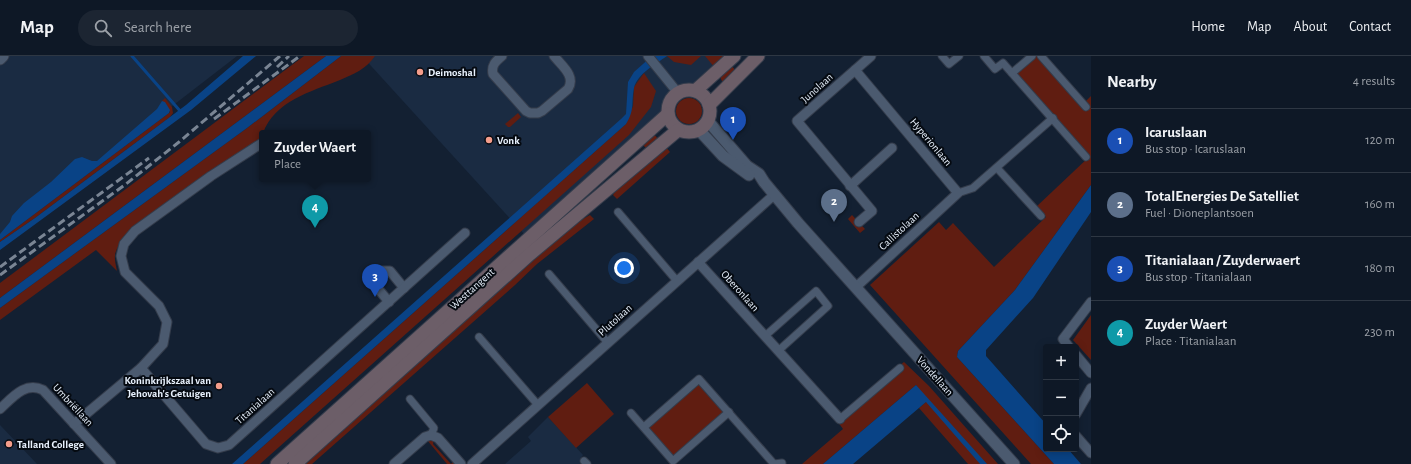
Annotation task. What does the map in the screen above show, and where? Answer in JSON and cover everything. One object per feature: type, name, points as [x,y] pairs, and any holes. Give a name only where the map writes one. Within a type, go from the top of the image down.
[{"type":"main road","points":[[695,91],[734,56]]},
{"type":"main road","points":[[710,105],[758,56]]},
{"type":"main road","points":[[683,91],[695,91],[705,97],[710,105],[710,113],[704,126],[689,133],[678,130],[671,123],[668,114],[670,102],[678,93],[683,91]]},
{"type":"main road","name":"Westtangent","points":[[277,464],[668,114]]},
{"type":"main road","name":"Westtangent","points":[[295,464],[530,254],[678,130]]},
{"type":"street","points":[[0,59],[3,56]]},
{"type":"street","points":[[502,56],[494,63],[492,70],[493,74],[526,111],[534,114],[542,111],[570,86],[571,78],[569,74],[554,56]]},
{"type":"street","points":[[648,56],[678,93]]},
{"type":"street","name":"Junolaan","points":[[850,186],[798,121],[871,56]]},
{"type":"street","points":[[942,56],[949,64],[959,56]]},
{"type":"street","points":[[984,56],[995,69],[1003,62],[1086,157]]},
{"type":"street","points":[[1012,73],[1032,56]]},
{"type":"street","points":[[1041,56],[1086,107]]},
{"type":"street","name":"Hyperionlaan","points":[[855,70],[958,193]]},
{"type":"street","points":[[958,193],[973,188],[1052,118]]},
{"type":"street","name":"Vondellaan","points":[[704,126],[747,166],[759,174],[788,212],[1014,464]]},
{"type":"street","points":[[74,424],[141,368],[163,344],[167,322],[159,306],[125,272],[121,256],[124,244],[135,231],[205,180],[259,145]]},
{"type":"street","points":[[859,222],[872,211],[850,186],[892,148]]},
{"type":"street","points":[[996,168],[1041,216]]},
{"type":"street","name":"Callistolaan","points":[[856,287],[958,193]]},
{"type":"street","name":"Plutolaan","points":[[472,464],[775,194]]},
{"type":"street","points":[[618,212],[677,281]]},
{"type":"street","name":"Titanialaan","points":[[141,368],[206,444],[218,448],[229,445],[465,233]]},
{"type":"street","name":"Oberonlaan","points":[[698,262],[840,419]]},
{"type":"street","points":[[389,302],[375,285],[375,276],[381,271],[390,271],[404,288]]},
{"type":"street","points":[[549,274],[608,343]]},
{"type":"street","points":[[765,336],[816,291],[828,306],[778,351]]},
{"type":"street","points":[[1067,344],[1063,339],[1091,302]]},
{"type":"street","points":[[479,337],[538,405]]},
{"type":"street","points":[[1079,359],[1091,373]]},
{"type":"street","points":[[840,419],[900,368]]},
{"type":"street","points":[[644,427],[699,379],[777,464]]},
{"type":"street","name":"Umbriëllaan","points":[[0,408],[21,390],[37,387],[43,390],[110,462]]},
{"type":"street","points":[[1079,409],[1091,388]]},
{"type":"street","points":[[410,399],[434,428],[431,435]]},
{"type":"street","points":[[631,413],[673,461],[729,412]]},
{"type":"street","points":[[394,464],[425,437],[431,435],[438,438],[461,464]]},
{"type":"street","points":[[1079,439],[1091,453]]},
{"type":"shaded area","points":[[0,56],[237,56],[0,239]]},
{"type":"shaded area","points":[[304,56],[326,56],[0,298],[0,283]]},
{"type":"shaded area","points":[[341,56],[375,56],[364,68],[355,73],[295,99],[285,105],[276,113],[265,130],[259,130],[259,139],[122,241],[115,255],[117,271],[96,250],[0,320],[0,308],[247,128]]},
{"type":"shaded area","points":[[362,56],[723,56],[525,235]]},
{"type":"shaded area","points":[[667,56],[701,56],[691,65],[674,62]]},
{"type":"shaded area","points":[[705,56],[729,56],[715,68]]},
{"type":"shaded area","points":[[1032,56],[1040,56],[1083,104],[1091,96],[1091,185],[1015,290],[958,351],[957,357],[1054,464],[1031,464],[870,285],[939,222],[946,230],[953,223],[994,267],[1046,217],[1036,207],[1090,156],[1014,72]]},
{"type":"shaded area","points":[[729,63],[738,73],[724,85],[718,73]]},
{"type":"shaded area","points":[[644,73],[656,91],[651,107],[629,135],[260,464],[243,464],[626,124],[633,106],[634,87]]},
{"type":"shaded area","points":[[165,98],[172,107],[173,113],[170,117],[35,218],[0,242],[0,240],[169,113],[170,112],[162,101]]},
{"type":"shaded area","points":[[689,98],[698,102],[702,111],[698,120],[689,124],[680,120],[676,111],[680,102]]},
{"type":"shaded area","points":[[518,113],[521,117],[510,127],[508,127],[505,124]]},
{"type":"shaded area","points":[[652,132],[660,141],[649,151],[640,142]]},
{"type":"shaded area","points":[[664,145],[670,152],[617,199],[613,195],[614,193],[637,168]]},
{"type":"shaded area","points":[[590,215],[594,219],[537,264],[312,464],[297,464],[558,233]]},
{"type":"shaded area","points":[[852,215],[865,229],[860,233],[848,219]]},
{"type":"shaded area","points":[[1091,315],[1091,360],[1079,347],[1079,344],[1077,344],[1073,340]]},
{"type":"shaded area","points":[[904,362],[929,386],[998,464],[968,464],[919,408],[926,402],[916,385],[823,464],[802,464],[843,429],[835,418]]},
{"type":"shaded area","points":[[700,379],[729,411],[673,461],[644,427]]},
{"type":"shaded area","points":[[587,383],[614,414],[576,448],[548,417]]},
{"type":"shaded area","points":[[548,417],[583,455],[581,458],[584,461],[581,464],[505,464],[531,441],[528,437]]},
{"type":"shaded area","name":"Talland College","points":[[0,425],[37,464],[0,464]]},
{"type":"shaded area","points":[[429,438],[434,440],[433,444],[451,464],[447,464],[427,440]]},
{"type":"water","points":[[243,56],[256,56],[191,110],[0,250],[0,242],[35,218],[186,105]]},
{"type":"water","points":[[326,56],[341,56],[247,128],[0,308],[0,298]]},
{"type":"water","points":[[652,56],[667,56],[639,78],[634,88],[631,115],[626,124],[243,464],[232,464],[621,119],[626,114],[628,82],[634,72]]},
{"type":"water","points":[[162,101],[165,102],[170,110],[169,113],[0,240],[0,234],[10,222],[12,216],[24,203],[51,182],[75,159],[82,157],[92,161],[97,161],[157,109]]},
{"type":"water","points":[[1091,185],[1091,212],[1033,298],[986,350],[986,356],[1043,421],[1043,452],[957,357],[958,351],[1015,290]]},
{"type":"water","points":[[916,385],[987,464],[980,464],[926,402],[853,464],[823,464]]},
{"type":"water","points":[[1043,452],[1071,452],[1081,464],[1054,464]]},
{"type":"waterway","points":[[132,56],[181,112]]},
{"type":"railway","points":[[0,275],[126,184],[179,142],[280,56]]},
{"type":"railway","points":[[277,67],[289,56]]},
{"type":"railway","points":[[214,119],[300,56]]},
{"type":"railway","points":[[0,267],[149,158]]},
{"type":"place","name":"Deimoshal","points":[[420,72]]},
{"type":"place","name":"Vonk","points":[[489,140]]},
{"type":"place","name":"Icaruslaan","points":[[733,140]]},
{"type":"place","name":"TotalEnergies De Satelliet","points":[[834,222]]},
{"type":"place","name":"Zuyder Waert","points":[[315,228]]},
{"type":"place","name":"Titanialaan / Zuyderwaert","points":[[375,297]]},
{"type":"place","name":"Koninkrijkszaal van Jehovah's Getuigen","points":[[219,386]]},
{"type":"place","name":"Talland College","points":[[9,444]]}]
